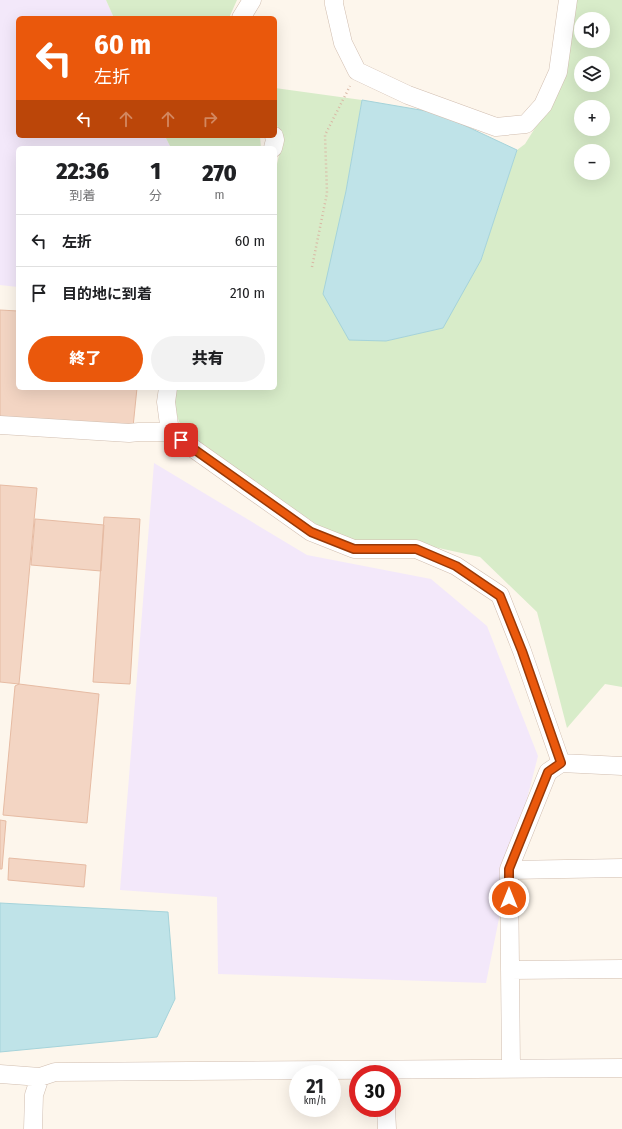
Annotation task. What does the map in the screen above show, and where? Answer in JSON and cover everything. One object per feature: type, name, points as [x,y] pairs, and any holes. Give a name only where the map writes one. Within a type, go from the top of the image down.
[{"type":"street","points":[[242,16],[252,0]]},
{"type":"street","points":[[334,0],[343,43],[357,71],[408,95],[496,127],[526,124],[543,105],[558,72],[568,0]]},
{"type":"street","points":[[168,390],[166,402],[170,432]]},
{"type":"street","points":[[0,425],[128,433],[170,432],[311,532],[354,549],[416,549],[456,566],[500,596],[522,651],[561,763]]},
{"type":"street","points":[[511,1067],[509,870],[548,772],[561,763],[622,766]]},
{"type":"street","points":[[509,870],[622,868]]},
{"type":"street","points":[[510,970],[622,970]]},
{"type":"street","points":[[401,1071],[511,1067],[622,1068]]},
{"type":"street","points":[[0,1074],[40,1077],[54,1072],[349,1071]]},
{"type":"street","points":[[33,1129],[34,1094],[40,1077]]},
{"type":"street","points":[[386,1117],[387,1129]]},
{"type":"path","points":[[312,267],[327,193],[325,135],[357,71]]},
{"type":"shaded area","points":[[0,0],[106,0],[113,16],[16,16],[16,138],[166,138],[170,146],[16,146],[16,287],[0,285]]},
{"type":"shaded area","points":[[154,463],[307,555],[431,579],[487,626],[538,756],[509,869],[486,983],[218,974],[217,897],[120,890]]},
{"type":"green space","points":[[106,0],[237,0],[230,16],[113,16]]},
{"type":"green space","points":[[572,0],[622,0],[622,687],[605,684],[567,728],[537,612],[480,557],[434,547],[357,541],[329,533],[309,519],[192,448],[178,419],[173,399],[175,390],[277,390],[277,164],[283,137],[277,126],[277,88],[362,100],[346,191],[386,341],[442,328],[481,260],[517,150],[525,144],[547,109]]},
{"type":"green space","points":[[166,138],[260,138],[261,146],[170,146]]},
{"type":"water","points":[[362,100],[438,113],[517,150],[481,260],[443,328],[386,341],[349,340],[323,294],[346,191]]},
{"type":"water","points":[[0,903],[168,912],[175,999],[157,1037],[0,1052]]},
{"type":"building","points":[[0,310],[16,311],[16,390],[137,390],[133,427],[0,417]]},
{"type":"building","points":[[0,485],[37,488],[19,684],[0,682]]},
{"type":"building","points":[[104,517],[140,519],[130,684],[93,682]]},
{"type":"building","points":[[35,519],[104,525],[101,571],[31,565]]},
{"type":"building","points":[[19,684],[99,694],[87,823],[3,815],[15,686]]},
{"type":"building","points":[[0,820],[6,821],[2,869],[0,869]]},
{"type":"building","points":[[9,858],[86,865],[84,887],[8,880]]},
{"type":"route","points":[[181,440],[311,532],[354,549],[416,549],[456,566],[500,596],[522,651],[561,763],[548,772],[509,869],[509,898]]}]
